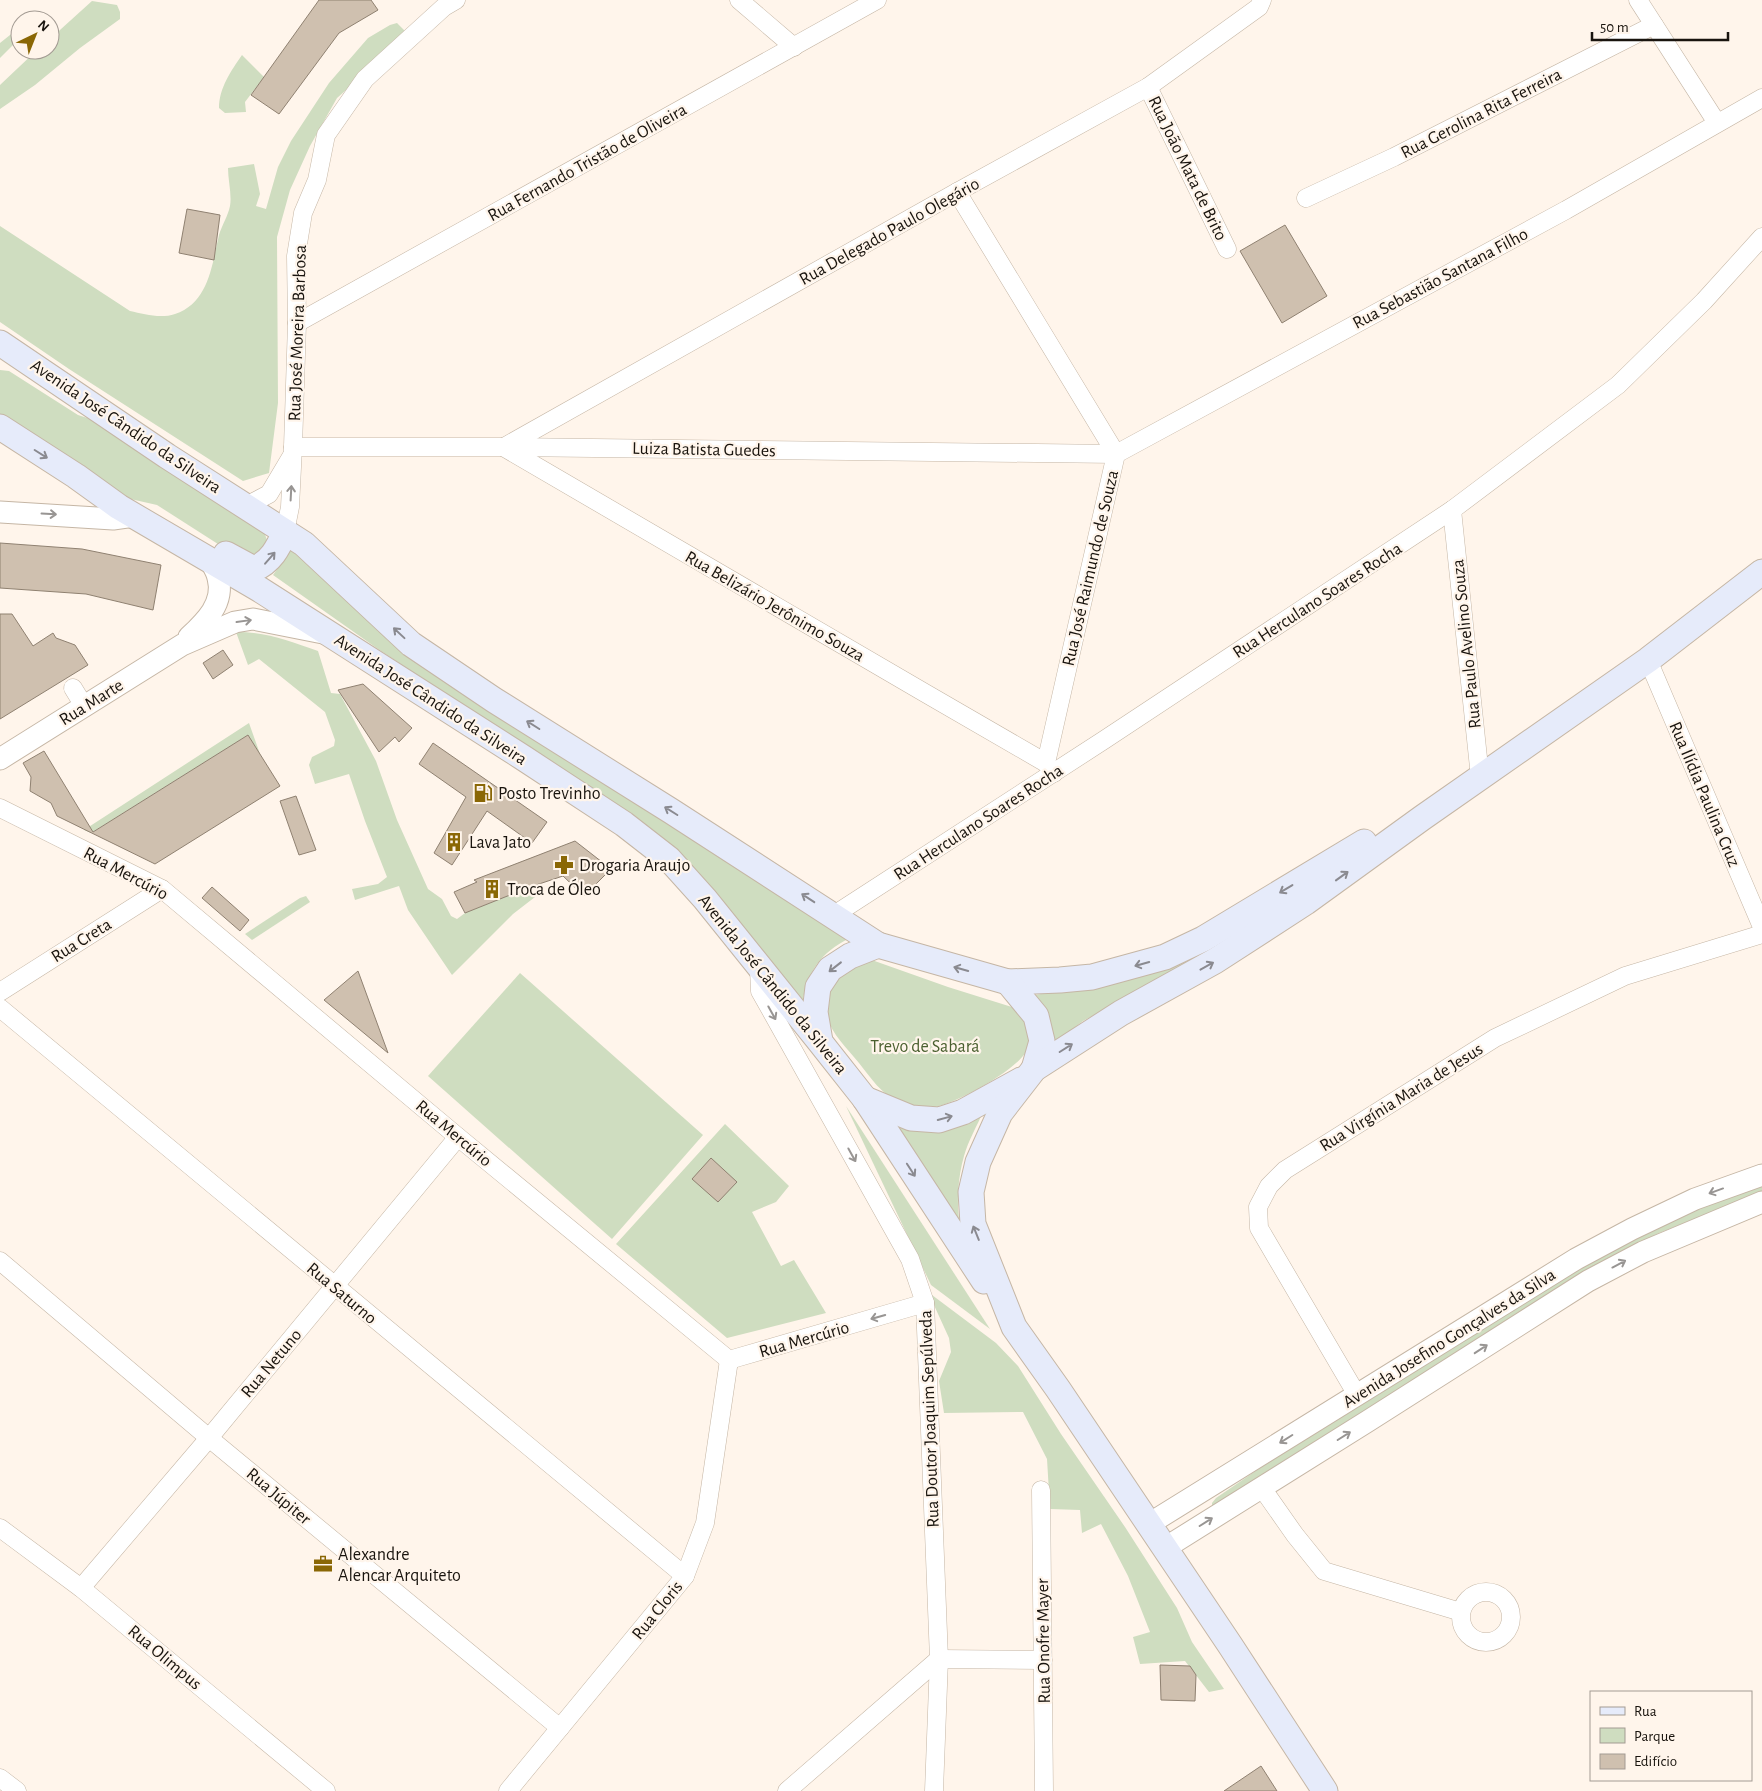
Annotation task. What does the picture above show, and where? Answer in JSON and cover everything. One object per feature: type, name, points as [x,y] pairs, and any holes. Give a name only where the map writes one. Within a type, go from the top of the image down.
[{"type":"main road","name":"Avenida José Cândido da Silveira","points":[[0,343],[167,456],[304,544],[411,644],[494,700],[834,915],[878,945],[1008,982],[1092,977],[1165,957],[1203,939],[1373,836],[1422,818]]},
{"type":"main road","points":[[0,363],[8,364],[71,404],[89,402]]},
{"type":"main road","name":"Avenida José Cândido da Silveira","points":[[0,427],[134,516],[210,560],[329,634],[616,819],[669,859],[705,899],[865,1100],[1014,1327]]},
{"type":"main road","points":[[134,516],[168,518],[239,562],[254,569],[270,559],[285,532]]},
{"type":"main road","points":[[865,1100],[911,1118],[939,1120],[963,1112],[1031,1073],[1122,1013],[1215,961],[1306,902],[1422,818],[1648,660],[1762,572]]},
{"type":"main road","points":[[820,1042],[815,1012],[818,987],[830,969],[850,956],[878,945]]},
{"type":"main road","points":[[1008,982],[1036,1016],[1042,1040],[1031,1073],[1000,1114],[978,1162],[972,1192],[972,1224],[1014,1327],[1149,1524],[1325,1791]]},
{"type":"street","name":"Rua José Moreira Barbosa","points":[[285,532],[290,507],[293,451],[297,323],[296,256],[304,213],[317,180],[326,135],[365,79],[444,7],[456,0]]},
{"type":"street","points":[[739,0],[794,47]]},
{"type":"street","name":"Rua Fernando Tristão de Oliveira","points":[[297,323],[877,0]]},
{"type":"street","name":"Rua Delegado Paulo Olegário","points":[[504,447],[957,192],[1148,87],[1259,7],[1262,0]]},
{"type":"street","points":[[1638,0],[1717,123]]},
{"type":"street","name":"Rua Gerolina Rita Ferreira","points":[[1306,198],[1394,157],[1654,25]]},
{"type":"street","name":"Rua João Mata de Brito","points":[[1148,87],[1227,249]]},
{"type":"street","name":"Rua Sebastião Santana Filho","points":[[1116,454],[1557,214],[1762,98]]},
{"type":"street","name":"Rua José Raimundo de Souza","points":[[957,192],[1116,454],[1050,768]]},
{"type":"street","name":"Rua Herculano Soares Rocha","points":[[834,915],[1050,768],[1452,510],[1618,385],[1704,301],[1762,237]]},
{"type":"street","name":"Luiza Batista Guedes","points":[[293,451],[504,447],[1116,454]]},
{"type":"street","name":"Rua Belizário Jerônimo Souza","points":[[504,447],[1050,768]]},
{"type":"street","name":"Rua José Moreira Barbosa","points":[[246,506],[269,494],[293,451]]},
{"type":"street","name":"Rua Paulo Avelino Souza","points":[[1452,510],[1480,777]]},
{"type":"street","points":[[0,512],[114,520],[134,516]]},
{"type":"street","name":"Rua Marte","points":[[182,644],[208,620],[215,607],[219,592],[218,579],[210,560]]},
{"type":"street","name":"Rua Marte","points":[[0,759],[182,644],[235,622],[254,620],[329,634]]},
{"type":"street","name":"Rua Ilídia Paulina Cruz","points":[[1648,660],[1762,928]]},
{"type":"street","points":[[73,688],[84,706]]},
{"type":"street","name":"Rua Mercúrio","points":[[0,808],[162,889],[458,1137],[729,1360],[925,1303]]},
{"type":"street","name":"Rua Creta","points":[[0,992],[162,889]]},
{"type":"street","name":"Rua Virgínia Maria de Jesus","points":[[1358,1395],[1259,1228],[1258,1207],[1269,1186],[1285,1170],[1495,1038],[1625,976],[1762,934]]},
{"type":"street","name":"Rua Doutor Joaquim Sepúlveda","points":[[759,968],[760,991],[910,1259],[925,1303],[938,1659],[934,1791]]},
{"type":"street","name":"Rua Saturno","points":[[0,1008],[684,1576]]},
{"type":"street","name":"Rua Netuno","points":[[81,1588],[209,1438],[458,1137]]},
{"type":"street","name":"Avenida Josefino Gonçalves da Silva","points":[[1149,1524],[1576,1259],[1632,1229],[1695,1199],[1762,1175]]},
{"type":"street","name":"Avenida Josefino Gonçalves da Silva","points":[[1165,1548],[1588,1281],[1643,1252],[1762,1202]]},
{"type":"street","name":"Rua Júpiter","points":[[0,1261],[209,1438],[560,1728]]},
{"type":"street","name":"Rua Cloris","points":[[508,1791],[684,1576],[705,1523],[729,1360]]},
{"type":"street","points":[[1262,1488],[1295,1535],[1324,1571],[1461,1612]]},
{"type":"street","name":"Rua Onofre Mayer","points":[[1041,1490],[1044,1791]]},
{"type":"street","name":"Rua Olimpus","points":[[0,1528],[81,1588],[326,1791]]},
{"type":"street","points":[[787,1791],[938,1659],[1043,1660]]},
{"type":"street","points":[[0,1778],[17,1791]]},
{"type":"green space","points":[[92,1],[117,5],[120,12],[120,19],[80,48],[35,85],[0,109],[0,85],[26,60],[60,60],[60,30]]},
{"type":"green space","points":[[397,23],[409,35],[337,98],[310,146],[290,190],[277,237],[278,403],[269,473],[243,481],[69,369],[0,322],[0,226],[130,311],[152,316],[164,316],[186,309],[202,292],[207,281],[219,235],[229,210],[231,197],[228,168],[254,164],[260,194],[256,206],[266,209],[278,167],[291,141],[329,83],[368,38]]},
{"type":"green space","points":[[10,35],[10,48],[0,58],[0,43]]},
{"type":"green space","points":[[242,55],[264,77],[245,102],[246,112],[225,113],[219,108],[223,87]]},
{"type":"green space","points":[[0,370],[9,371],[78,415],[109,425],[263,529],[267,540],[259,553],[249,561],[232,553],[157,505],[126,498],[0,414]]},
{"type":"green space","points":[[292,548],[850,938],[831,950],[817,964],[808,982],[802,1004],[705,882],[457,701],[378,649],[273,575]]},
{"type":"green space","points":[[236,632],[268,635],[318,651],[331,693],[340,694],[376,761],[397,820],[428,889],[442,899],[451,916],[457,919],[465,913],[530,887],[535,897],[513,914],[452,975],[408,910],[399,886],[355,900],[352,889],[378,884],[387,877],[349,774],[315,784],[309,765],[312,757],[334,746],[335,740],[325,712],[259,659],[248,665]]},
{"type":"green space","points":[[249,723],[260,754],[248,735],[91,833],[84,830]]},
{"type":"green space","points":[[1371,844],[1198,958],[1083,1021],[1050,1046],[1051,1030],[1049,1018],[1044,1007],[1034,995],[1092,987]]},
{"type":"green space","points":[[306,896],[310,902],[252,940],[245,934],[300,898]]},
{"type":"green space","name":"Trevo de Sabará","points":[[869,959],[1015,1008],[1023,1016],[1029,1030],[1030,1041],[1026,1052],[1009,1069],[996,1078],[952,1102],[925,1108],[902,1104],[893,1099],[877,1085],[839,1039],[831,1026],[826,1012],[828,982]]},
{"type":"green space","points":[[520,973],[703,1135],[612,1239],[428,1076]]},
{"type":"green space","points":[[846,1106],[990,1329],[931,1285]]},
{"type":"green space","points":[[983,1112],[968,1145],[962,1164],[958,1199],[960,1225],[895,1125]]},
{"type":"green space","points":[[725,1124],[789,1186],[776,1202],[752,1212],[781,1266],[794,1260],[826,1313],[727,1338],[616,1244]]},
{"type":"green space","points":[[1762,1185],[1762,1192],[1659,1233],[1614,1257],[1262,1477],[1212,1506],[1216,1498],[1263,1466],[1610,1250],[1692,1211]]},
{"type":"green space","points":[[928,1292],[996,1343],[1018,1366],[1177,1608],[1192,1642],[1224,1689],[1209,1692],[1185,1661],[1140,1664],[1133,1637],[1150,1632],[1128,1576],[1101,1524],[1082,1533],[1080,1510],[1050,1509],[1047,1459],[1023,1412],[944,1413],[939,1381],[951,1352],[949,1338]]},
{"type":"building","points":[[319,0],[371,0],[378,10],[339,33],[279,114],[251,95]]},
{"type":"building","points":[[187,209],[220,215],[214,260],[179,253]]},
{"type":"building","points":[[1285,225],[1327,296],[1282,323],[1240,251]]},
{"type":"building","points":[[0,543],[82,549],[161,565],[153,610],[86,594],[0,588]]},
{"type":"building","points":[[0,614],[12,614],[33,646],[53,633],[56,638],[75,645],[88,665],[0,719]]},
{"type":"building","points":[[223,650],[233,665],[213,679],[203,663]]},
{"type":"building","points":[[363,684],[412,728],[399,742],[395,737],[379,752],[338,690]]},
{"type":"building","points":[[248,735],[280,786],[155,864],[57,816],[51,803],[30,791],[31,777],[23,763],[44,751],[93,832]]},
{"type":"building","name":"Posto Trevinho","points":[[433,743],[547,822],[532,843],[487,811],[452,865],[434,853],[466,797],[419,764]]},
{"type":"building","points":[[296,796],[316,850],[299,855],[280,801]]},
{"type":"building","points":[[575,841],[611,869],[584,896],[563,876],[465,913],[454,892],[477,882],[474,880]]},
{"type":"building","points":[[212,887],[249,920],[240,931],[202,898]]},
{"type":"building","points":[[358,971],[388,1053],[324,1000]]},
{"type":"building","points":[[711,1158],[737,1182],[718,1202],[692,1179]]},
{"type":"building","points":[[1160,1665],[1190,1666],[1196,1675],[1195,1701],[1161,1700]]},
{"type":"building","points":[[1261,1766],[1277,1791],[1224,1791]]},
{"type":"place","name":"Posto Trevinho","points":[[483,793]]},
{"type":"place","name":"Lava Jato","points":[[454,842]]},
{"type":"place","name":"Drogaria Araujo","points":[[564,865]]},
{"type":"place","name":"Troca de Óleo","points":[[492,889]]},
{"type":"place","name":"Alexandre Alencar Arquiteto","points":[[323,1564]]}]
